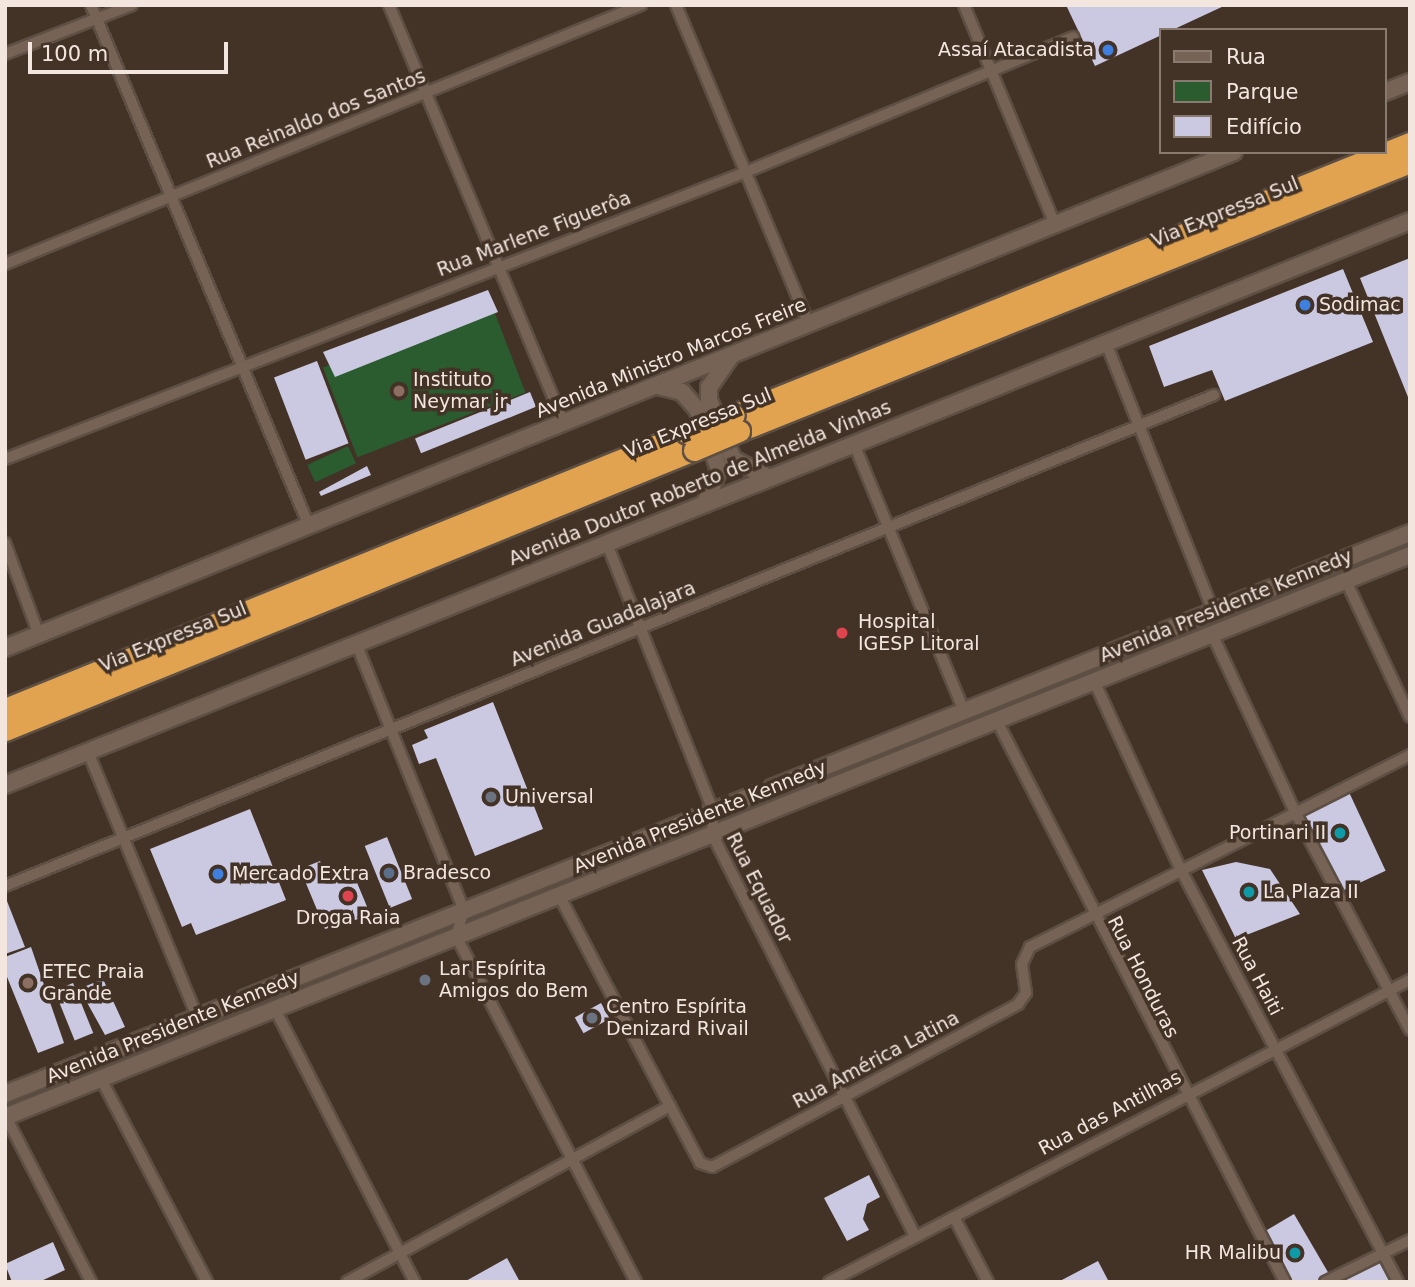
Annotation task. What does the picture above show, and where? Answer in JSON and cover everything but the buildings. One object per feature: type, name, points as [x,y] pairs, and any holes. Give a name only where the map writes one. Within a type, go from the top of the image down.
[{"type":"highway","name":"Via Expressa Sul","points":[[5,730],[108,678],[1403,153]]},
{"type":"highway","name":"Via Expressa Sul","points":[[5,709],[80,690]]},
{"type":"main road","points":[[1387,91],[1410,82]]},
{"type":"main road","name":"Avenida Ministro Marcos Freire","points":[[5,648],[1229,154]]},
{"type":"main road","name":"Avenida Doutor Roberto de Almeida Vinhas","points":[[5,785],[1410,221]]},
{"type":"main road","points":[[731,356],[709,387],[709,400],[733,459],[769,478]]},
{"type":"main road","points":[[657,386],[682,392],[697,409],[719,469],[705,504]]},
{"type":"main road","name":"Avenida Presidente Kennedy","points":[[5,1094],[1410,533]]},
{"type":"main road","name":"Avenida Presidente Kennedy","points":[[6,1117],[1410,555]]},
{"type":"street","points":[[91,5],[309,526]]},
{"type":"street","points":[[5,54],[132,5]]},
{"type":"street","points":[[389,5],[428,92],[564,424]]},
{"type":"street","name":"Rua Reinaldo dos Santos","points":[[5,264],[641,5]]},
{"type":"street","points":[[676,5],[808,325]]},
{"type":"street","points":[[964,5],[1055,225]]},
{"type":"street","name":"Rua Marlene Figuerôa","points":[[5,459],[241,363],[746,172],[1073,37]]},
{"type":"street","points":[[1106,343],[1213,611]]},
{"type":"street","name":"Avenida Guadalajara","points":[[5,886],[1214,395]]},
{"type":"street","points":[[853,444],[964,711]]},
{"type":"street","points":[[5,543],[39,635]]},
{"type":"street","name":"Rua Equador","points":[[607,544],[713,810],[712,834],[915,1236]]},
{"type":"street","points":[[1346,581],[1410,717]]},
{"type":"street","points":[[1212,635],[1295,812],[1410,1030]]},
{"type":"street","points":[[356,643],[464,910],[456,936],[635,1282]]},
{"type":"street","name":"Rua Haiti","points":[[1094,681],[1182,872],[1398,1282]]},
{"type":"street","name":"Rua Honduras","points":[[997,720],[1183,1093],[1285,1282]]},
{"type":"street","points":[[88,752],[197,1017]]},
{"type":"street","name":"Rua América Latina","points":[[559,895],[700,1163],[712,1167],[1022,1001],[1022,964],[1030,947],[1410,755]]},
{"type":"street","name":"Rua das Antilhas","points":[[829,1282],[1183,1093],[1277,1050],[1410,980]]},
{"type":"street","points":[[275,1009],[415,1282]]},
{"type":"street","points":[[101,1079],[207,1282]]},
{"type":"street","points":[[347,1282],[572,1164],[670,1106]]},
{"type":"street","points":[[6,1117],[92,1282]]},
{"type":"street","points":[[954,1217],[988,1282]]},
{"type":"street","points":[[1325,1282],[1410,1240]]},
{"type":"green space","points":[[491,303],[525,393],[357,457],[323,368]]},
{"type":"green space","points":[[348,446],[356,463],[315,482],[307,465]]},
{"type":"place","name":"Assaí Atacadista","points":[[1108,50]]},
{"type":"place","name":"Sodimac","points":[[1305,305]]},
{"type":"place","name":"Instituto Neymar jr","points":[[399,391]]},
{"type":"place","name":"Hospital IGESP Litoral","points":[[842,633]]},
{"type":"place","name":"Universal","points":[[491,797]]},
{"type":"place","name":"Portinari II","points":[[1340,833]]},
{"type":"place","name":"Bradesco","points":[[389,873]]},
{"type":"place","name":"Mercado Extra","points":[[218,874]]},
{"type":"place","name":"La Plaza II","points":[[1249,892]]},
{"type":"place","name":"Droga Raia","points":[[348,896]]},
{"type":"place","name":"Lar Espírita Amigos do Bem","points":[[425,980]]},
{"type":"place","name":"ETEC Praia Grande","points":[[28,983]]},
{"type":"place","name":"Centro Espírita Denizard Rivail","points":[[592,1018]]},
{"type":"place","name":"HR Malibu","points":[[1295,1253]]}]
